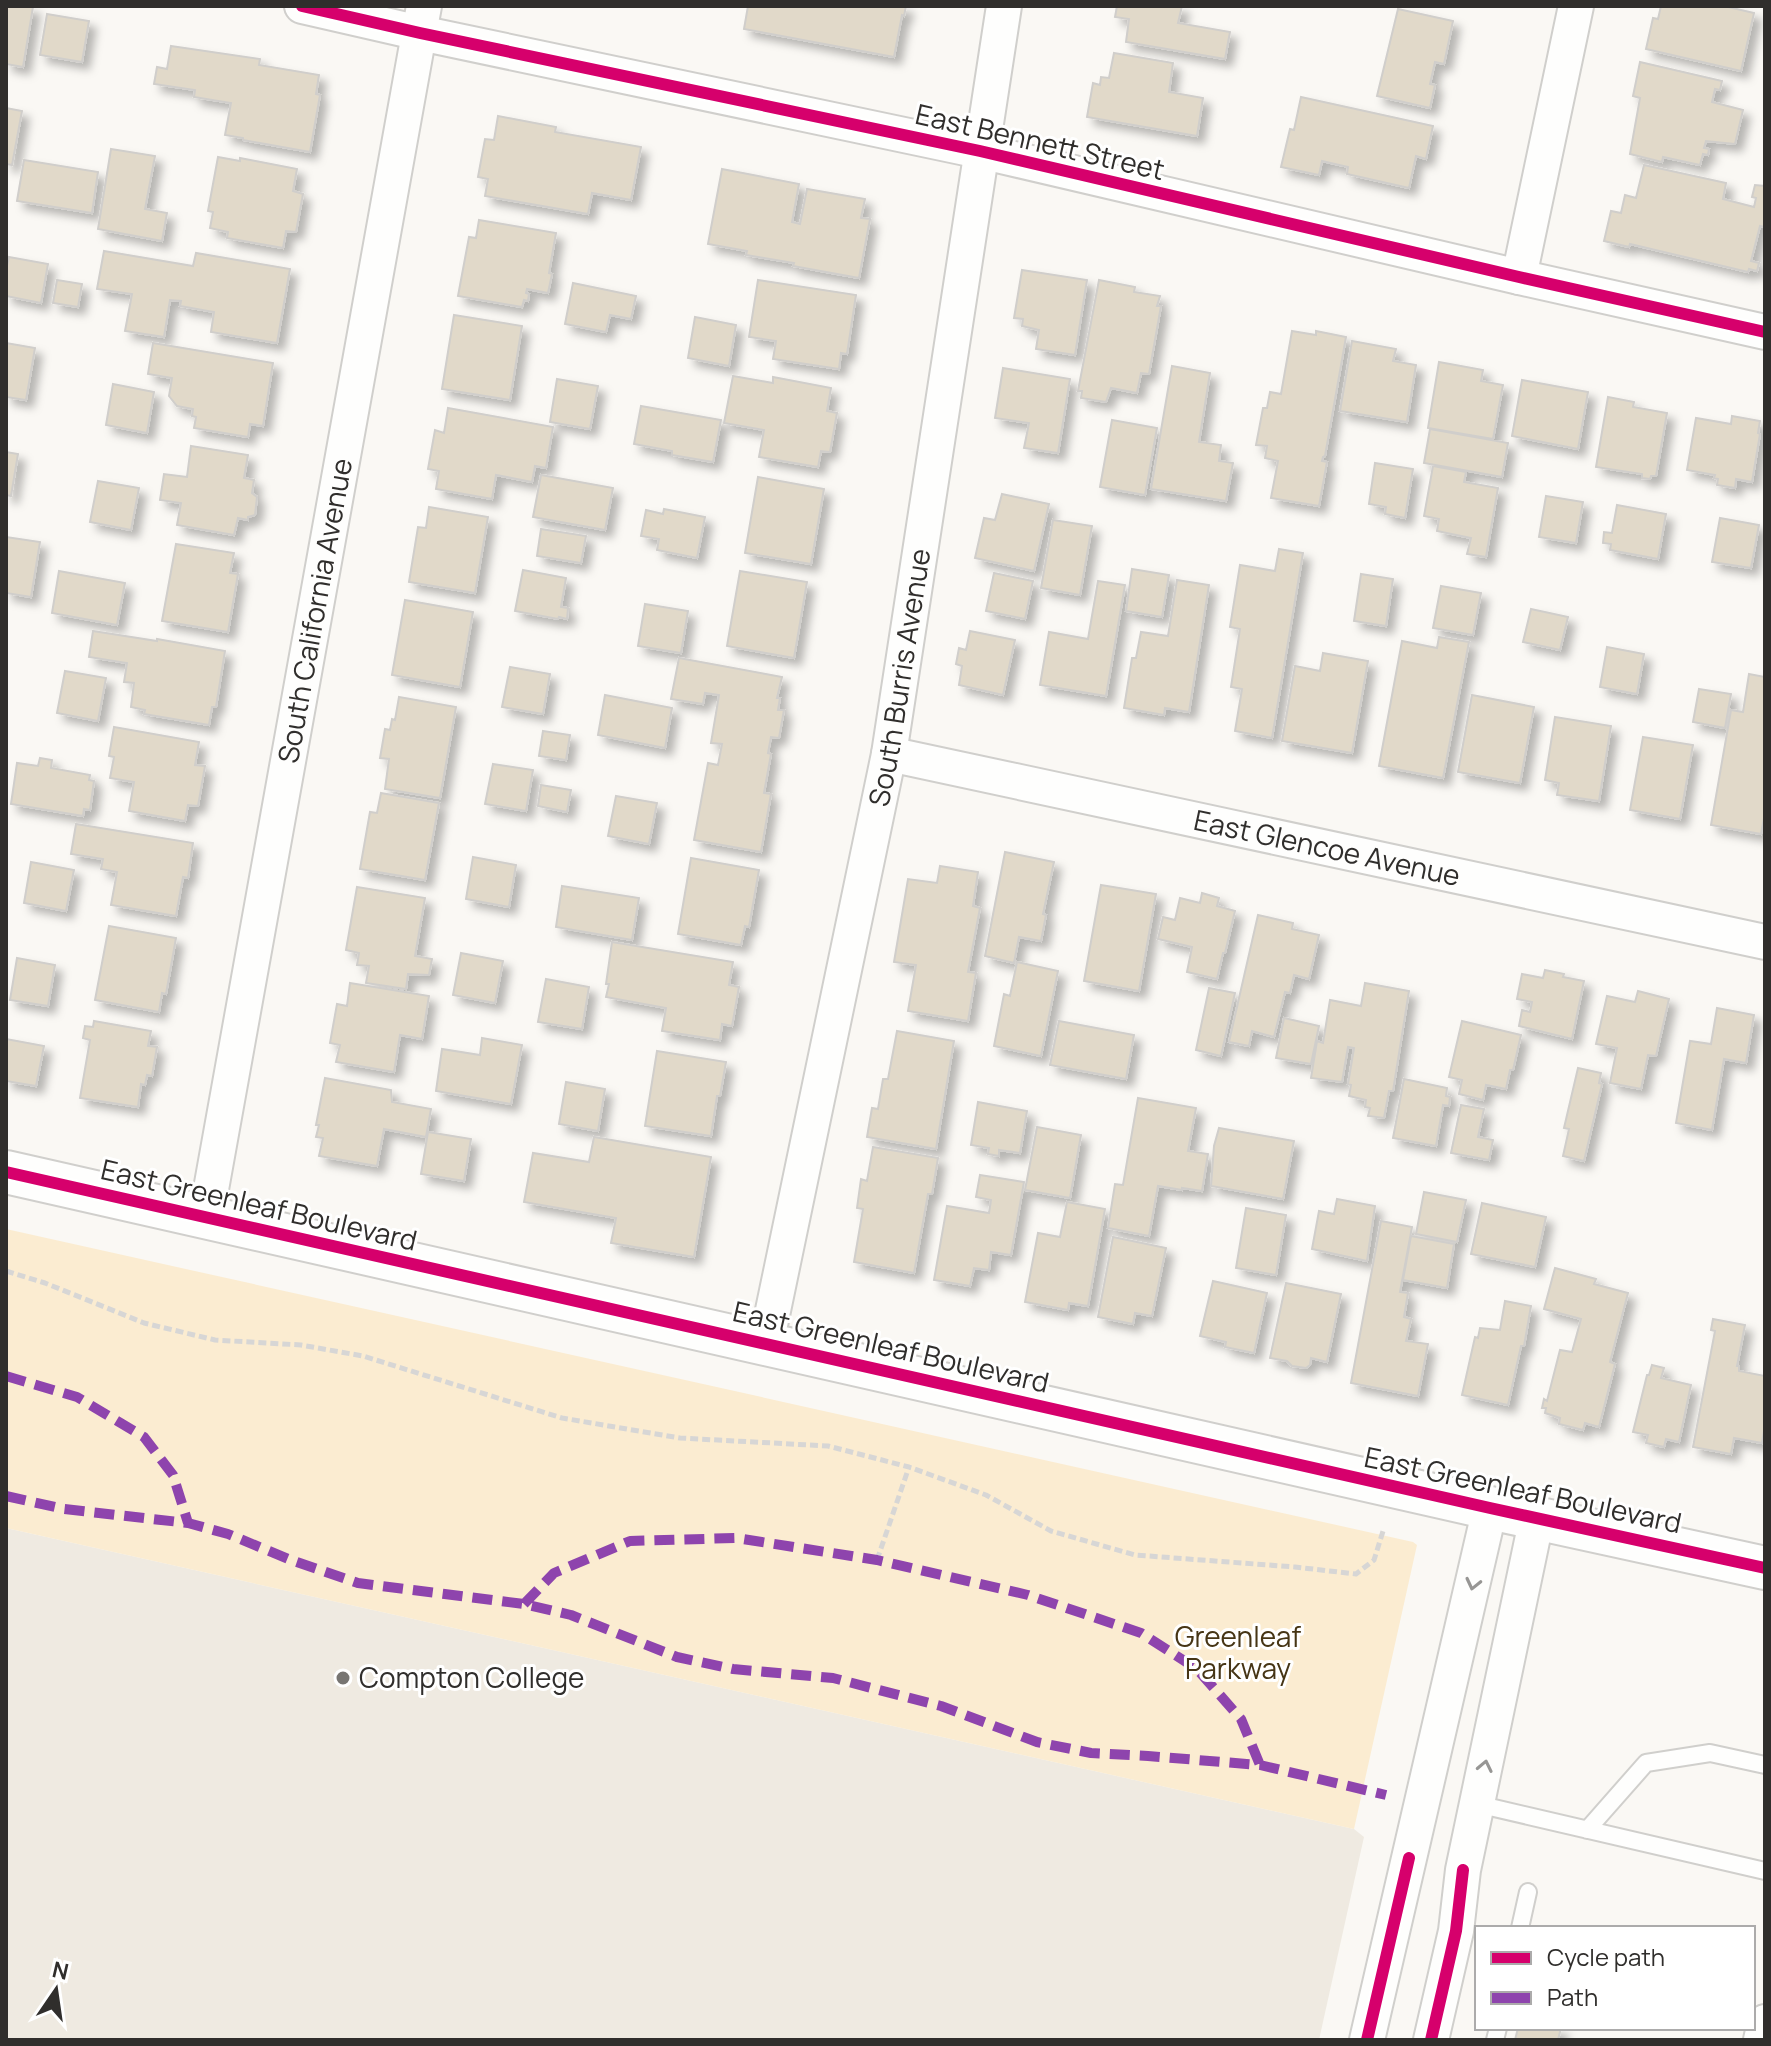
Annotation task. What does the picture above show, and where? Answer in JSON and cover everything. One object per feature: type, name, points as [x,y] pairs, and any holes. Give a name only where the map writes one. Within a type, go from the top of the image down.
[{"type":"street","name":"East Bennett Street","points":[[302,6],[422,19],[1765,332]]},
{"type":"street","name":"South Burris Avenue","points":[[766,1344],[889,754],[1004,6]]},
{"type":"street","points":[[1519,277],[1576,6]]},
{"type":"street","name":"South California Avenue","points":[[206,1217],[422,19]]},
{"type":"street","name":"East Glencoe Avenue","points":[[889,754],[1765,942]]},
{"type":"street","name":"East Greenleaf Boulevard","points":[[6,1172],[1765,1568]]},
{"type":"street","points":[[1367,2040],[1490,1508]]},
{"type":"street","points":[[1431,2040],[1456,1931],[1463,1870],[1537,1517]]},
{"type":"street","points":[[1761,2040],[1765,2022]]},
{"type":"lane","points":[[1587,1830],[1646,1763],[1710,1753],[1765,1765]]},
{"type":"lane","points":[[1477,1804],[1765,1871]]},
{"type":"lane","points":[[1520,1926],[1528,1892]]},
{"type":"path","points":[[6,1271],[45,1283],[144,1323],[215,1340],[301,1345],[363,1356],[562,1418],[680,1438],[828,1446],[909,1467],[986,1495],[1051,1531],[1135,1555],[1282,1565],[1356,1574],[1374,1560],[1384,1528]]},
{"type":"path","points":[[877,1560],[909,1467]]},
{"type":"shaded area","name":"Compton College","points":[[6,1528],[1354,1829],[1364,1837],[1319,2040],[6,2040]]},
{"type":"green space","name":"Greenleaf Parkway","points":[[6,1229],[1413,1542],[1417,1545],[1354,1829],[6,1528]]},
{"type":"building","points":[[6,6],[33,7],[23,67],[6,64]]},
{"type":"building","points":[[748,6],[906,6],[894,57],[744,29]]},
{"type":"building","points":[[1117,6],[1182,6],[1178,23],[1230,32],[1225,59],[1126,42],[1129,19],[1115,17]]},
{"type":"building","points":[[1661,6],[1724,6],[1754,13],[1741,71],[1646,49],[1653,18],[1658,19]]},
{"type":"building","points":[[1398,9],[1453,21],[1444,64],[1435,62],[1430,84],[1435,85],[1430,108],[1377,96]]},
{"type":"building","points":[[47,14],[89,21],[82,62],[40,55]]},
{"type":"building","points":[[171,46],[260,59],[259,65],[319,75],[316,94],[320,95],[310,152],[225,135],[231,103],[194,97],[195,90],[154,84],[157,67],[167,69]]},
{"type":"building","points":[[1114,53],[1173,63],[1169,92],[1203,98],[1197,136],[1087,117],[1093,83],[1100,85],[1101,77],[1109,78]]},
{"type":"building","points":[[1640,62],[1722,81],[1720,90],[1715,89],[1712,102],[1743,110],[1735,144],[1706,141],[1704,148],[1709,149],[1708,155],[1703,154],[1700,165],[1663,157],[1662,162],[1630,154],[1640,98],[1633,96]]},
{"type":"building","points":[[1301,97],[1433,126],[1426,159],[1416,156],[1409,188],[1347,174],[1348,167],[1322,161],[1319,175],[1281,167]]},
{"type":"building","points":[[6,108],[22,111],[12,165],[6,164]]},
{"type":"building","points":[[498,116],[556,127],[555,132],[641,147],[631,200],[592,193],[588,214],[485,196],[488,179],[478,177],[485,139],[494,140]]},
{"type":"building","points":[[111,149],[155,156],[145,209],[167,213],[162,241],[98,229]]},
{"type":"building","points":[[218,157],[297,169],[293,191],[303,194],[296,232],[286,231],[283,248],[227,238],[228,232],[210,228],[213,212],[208,211]]},
{"type":"building","points":[[24,160],[98,172],[92,213],[17,201]]},
{"type":"building","points":[[1644,165],[1726,183],[1723,199],[1754,207],[1756,198],[1752,197],[1755,185],[1765,186],[1765,227],[1760,226],[1751,261],[1759,263],[1757,271],[1749,269],[1748,272],[1630,244],[1629,247],[1604,241],[1611,211],[1621,213],[1625,195],[1636,198]]},
{"type":"building","points":[[722,169],[799,184],[792,222],[800,224],[807,189],[865,199],[861,218],[870,219],[859,278],[793,266],[794,263],[746,255],[747,251],[708,244]]},
{"type":"building","points":[[479,220],[556,233],[548,293],[527,289],[528,301],[524,300],[522,307],[458,296],[469,237],[476,238]]},
{"type":"building","points":[[104,251],[193,266],[196,253],[290,269],[277,343],[211,332],[214,312],[180,306],[181,301],[170,300],[164,337],[125,331],[132,294],[97,289]]},
{"type":"building","points":[[9,257],[48,264],[41,303],[6,296]]},
{"type":"building","points":[[1022,270],[1087,280],[1075,355],[1036,349],[1039,330],[1022,326],[1023,319],[1014,318]]},
{"type":"building","points":[[57,280],[82,284],[78,307],[53,303]]},
{"type":"building","points":[[758,280],[856,295],[847,354],[841,353],[839,369],[773,359],[776,341],[749,337]]},
{"type":"building","points":[[1099,280],[1135,287],[1134,292],[1160,296],[1157,306],[1161,306],[1149,374],[1141,373],[1137,393],[1111,388],[1106,402],[1081,398],[1082,391],[1078,391]]},
{"type":"building","points":[[573,283],[636,296],[631,319],[610,315],[606,332],[565,324]]},
{"type":"building","points":[[454,315],[522,326],[510,400],[442,389]]},
{"type":"building","points":[[695,317],[736,325],[729,366],[688,358]]},
{"type":"building","points":[[1292,331],[1316,335],[1316,331],[1346,337],[1322,461],[1327,462],[1319,506],[1271,498],[1278,461],[1265,458],[1267,446],[1256,445],[1263,408],[1267,408],[1270,392],[1281,394]]},
{"type":"building","points":[[1352,341],[1396,349],[1393,361],[1416,365],[1407,422],[1340,411]]},
{"type":"building","points":[[6,343],[35,348],[26,400],[6,397]]},
{"type":"building","points":[[153,343],[273,363],[263,426],[250,424],[248,437],[194,428],[196,417],[192,416],[193,409],[177,406],[169,396],[172,378],[148,374]]},
{"type":"building","points":[[1439,362],[1483,370],[1481,381],[1503,385],[1493,439],[1428,428]]},
{"type":"building","points":[[1172,366],[1210,373],[1199,442],[1221,445],[1219,461],[1233,463],[1226,501],[1151,489]]},
{"type":"building","points":[[1003,368],[1070,379],[1058,453],[1024,448],[1029,423],[995,418]]},
{"type":"building","points":[[733,376],[773,383],[773,377],[831,388],[827,411],[837,413],[830,452],[821,451],[818,467],[759,457],[764,430],[724,423]]},
{"type":"building","points":[[557,379],[598,386],[590,429],[550,422]]},
{"type":"building","points":[[1522,380],[1588,392],[1578,449],[1512,436]]},
{"type":"building","points":[[113,384],[154,392],[147,433],[106,425]]},
{"type":"building","points":[[1608,397],[1634,402],[1633,407],[1667,413],[1656,476],[1642,478],[1642,474],[1596,467]]},
{"type":"building","points":[[641,406],[721,420],[713,462],[634,444]]},
{"type":"building","points":[[448,408],[553,427],[546,468],[535,466],[532,482],[496,475],[492,499],[436,489],[439,471],[428,469],[435,430],[444,433]]},
{"type":"building","points":[[1732,416],[1760,421],[1752,482],[1736,479],[1735,488],[1717,485],[1715,475],[1687,470],[1696,418],[1731,424]]},
{"type":"building","points":[[1112,420],[1157,428],[1145,495],[1100,487]]},
{"type":"building","points":[[1430,429],[1508,443],[1502,477],[1424,463]]},
{"type":"building","points":[[191,446],[248,455],[244,478],[254,480],[252,493],[257,497],[255,515],[248,517],[248,520],[238,518],[234,535],[177,525],[181,503],[160,500],[164,474],[187,477]]},
{"type":"building","points":[[6,452],[18,454],[11,496],[6,495]]},
{"type":"building","points":[[1375,463],[1413,469],[1405,518],[1385,514],[1386,507],[1369,504]]},
{"type":"building","points":[[1433,466],[1466,472],[1464,482],[1498,488],[1486,557],[1467,554],[1471,538],[1437,531],[1439,519],[1424,516]]},
{"type":"building","points":[[541,475],[613,488],[605,530],[533,517]]},
{"type":"building","points":[[758,477],[824,489],[811,564],[745,553]]},
{"type":"building","points":[[98,481],[139,488],[131,530],[90,522]]},
{"type":"building","points":[[1002,494],[1049,504],[1034,571],[975,558],[984,518],[995,520]]},
{"type":"building","points":[[1546,496],[1583,502],[1576,543],[1539,537]]},
{"type":"building","points":[[1617,505],[1666,514],[1658,559],[1610,550],[1611,544],[1603,543],[1604,532],[1612,533]]},
{"type":"building","points":[[429,507],[488,517],[475,593],[409,582],[418,527],[426,528]]},
{"type":"building","points":[[664,509],[705,517],[697,558],[657,550],[659,539],[641,536],[646,510],[663,514]]},
{"type":"building","points":[[1720,518],[1759,525],[1751,568],[1712,562]]},
{"type":"building","points":[[1053,520],[1092,526],[1080,595],[1041,588]]},
{"type":"building","points":[[541,529],[586,536],[581,563],[537,556]]},
{"type":"building","points":[[6,537],[40,542],[31,597],[6,593]]},
{"type":"building","points":[[176,544],[234,553],[230,573],[238,574],[228,632],[162,621]]},
{"type":"building","points":[[1279,549],[1303,553],[1272,738],[1235,731],[1242,689],[1231,687],[1240,629],[1230,627],[1240,565],[1275,571]]},
{"type":"building","points":[[1132,569],[1169,575],[1162,617],[1126,611]]},
{"type":"building","points":[[523,570],[566,578],[561,607],[568,608],[567,619],[515,611]]},
{"type":"building","points":[[59,571],[125,583],[117,625],[52,613]]},
{"type":"building","points":[[740,571],[807,582],[794,658],[727,646]]},
{"type":"building","points":[[994,573],[1033,581],[1025,619],[986,611]]},
{"type":"building","points":[[1361,574],[1393,579],[1386,626],[1354,621]]},
{"type":"building","points":[[1177,580],[1209,585],[1189,712],[1165,708],[1164,715],[1124,708],[1132,658],[1136,658],[1141,632],[1168,636]]},
{"type":"building","points":[[1098,581],[1125,585],[1106,696],[1040,685],[1049,632],[1088,639]]},
{"type":"building","points":[[1441,586],[1481,593],[1473,635],[1433,628]]},
{"type":"building","points":[[405,600],[473,612],[460,687],[392,675]]},
{"type":"building","points":[[645,604],[688,611],[681,653],[638,646]]},
{"type":"building","points":[[1531,609],[1568,617],[1560,650],[1523,642]]},
{"type":"building","points":[[93,631],[225,651],[216,707],[212,707],[209,725],[144,714],[145,710],[131,707],[134,683],[124,682],[127,663],[89,657]]},
{"type":"building","points":[[970,631],[1015,640],[1003,695],[959,685],[962,666],[956,664],[959,648],[966,650]]},
{"type":"building","points":[[1439,637],[1469,642],[1443,778],[1379,766],[1402,641],[1437,648]]},
{"type":"building","points":[[1607,647],[1644,654],[1637,694],[1600,687]]},
{"type":"building","points":[[1323,653],[1368,661],[1352,753],[1282,741],[1295,666],[1320,671]]},
{"type":"building","points":[[679,658],[782,677],[777,698],[780,698],[778,710],[784,710],[779,738],[771,737],[768,753],[771,754],[764,793],[771,794],[761,852],[694,840],[708,763],[718,765],[722,744],[711,743],[719,695],[705,693],[703,704],[671,699]]},
{"type":"building","points":[[510,667],[550,674],[543,714],[502,707]]},
{"type":"building","points":[[65,671],[106,678],[98,721],[57,713]]},
{"type":"building","points":[[1749,674],[1765,677],[1765,813],[1761,834],[1711,825],[1731,710],[1743,712]]},
{"type":"building","points":[[1699,689],[1731,694],[1725,728],[1693,722]]},
{"type":"building","points":[[605,695],[672,708],[665,748],[598,735]]},
{"type":"building","points":[[1472,695],[1534,707],[1520,783],[1458,772]]},
{"type":"building","points":[[399,697],[456,707],[440,798],[385,789],[389,759],[380,758],[385,729],[390,730],[392,719],[395,720]]},
{"type":"building","points":[[1555,717],[1611,726],[1599,801],[1557,795],[1559,783],[1545,780]]},
{"type":"building","points":[[114,727],[199,742],[195,765],[205,766],[198,806],[188,805],[185,821],[129,811],[134,782],[110,778],[114,757],[109,756]]},
{"type":"building","points":[[543,731],[570,735],[566,760],[539,756]]},
{"type":"building","points":[[1643,737],[1693,745],[1680,819],[1630,810]]},
{"type":"building","points":[[40,758],[52,760],[51,768],[90,775],[89,780],[94,781],[90,810],[84,809],[83,816],[11,804],[17,763],[38,766]]},
{"type":"building","points":[[493,764],[533,770],[526,811],[485,804]]},
{"type":"building","points":[[541,785],[571,790],[567,812],[538,806]]},
{"type":"building","points":[[381,793],[439,803],[425,880],[360,869],[370,812],[377,813]]},
{"type":"building","points":[[616,796],[657,803],[649,844],[608,836]]},
{"type":"building","points":[[76,824],[193,843],[188,878],[183,877],[176,916],[111,905],[117,872],[101,869],[103,859],[71,854]]},
{"type":"building","points":[[1005,852],[1054,862],[1043,914],[1046,915],[1041,941],[1019,937],[1014,963],[985,956]]},
{"type":"building","points":[[473,857],[516,865],[509,907],[466,899]]},
{"type":"building","points":[[691,858],[759,870],[749,927],[745,926],[741,945],[678,934]]},
{"type":"building","points":[[31,862],[74,870],[66,911],[24,903]]},
{"type":"building","points":[[940,866],[978,872],[973,906],[980,908],[968,972],[976,973],[968,1021],[908,1011],[916,965],[894,962],[908,879],[937,883]]},
{"type":"building","points":[[1101,885],[1156,894],[1139,991],[1084,981]]},
{"type":"building","points":[[562,886],[639,898],[632,940],[556,927]]},
{"type":"building","points":[[357,887],[425,898],[415,956],[432,959],[429,975],[408,974],[406,989],[366,983],[369,966],[357,965],[359,953],[346,950]]},
{"type":"building","points":[[1202,893],[1219,898],[1217,906],[1235,911],[1217,979],[1187,972],[1192,947],[1158,939],[1163,917],[1175,920],[1180,898],[1200,903]]},
{"type":"building","points":[[1258,915],[1293,923],[1292,929],[1319,935],[1309,979],[1294,975],[1290,993],[1285,992],[1274,1037],[1252,1031],[1249,1046],[1229,1042]]},
{"type":"building","points":[[109,926],[176,938],[166,994],[162,993],[159,1012],[95,1000]]},
{"type":"building","points":[[612,942],[733,962],[729,985],[739,987],[732,1026],[722,1024],[720,1040],[662,1031],[666,1008],[606,997]]},
{"type":"building","points":[[461,953],[503,961],[495,1003],[453,995]]},
{"type":"building","points":[[17,958],[55,965],[48,1006],[10,1000]]},
{"type":"building","points":[[1017,962],[1058,971],[1041,1056],[994,1046],[1004,994],[1010,996]]},
{"type":"building","points":[[1545,970],[1584,981],[1572,1039],[1519,1026],[1522,1010],[1530,1012],[1532,1002],[1517,999],[1522,974],[1543,978]]},
{"type":"building","points":[[546,979],[589,987],[582,1029],[538,1022]]},
{"type":"building","points":[[350,983],[429,996],[422,1039],[400,1035],[394,1072],[336,1062],[340,1045],[330,1043],[337,1004],[347,1006]]},
{"type":"building","points":[[1365,983],[1409,991],[1393,1091],[1389,1091],[1384,1118],[1368,1116],[1370,1108],[1365,1107],[1366,1100],[1349,1096],[1354,1048],[1348,1047],[1342,1082],[1311,1078],[1317,1041],[1323,1043],[1330,1000],[1361,1006]]},
{"type":"building","points":[[1209,988],[1235,993],[1221,1056],[1196,1050]]},
{"type":"building","points":[[1638,991],[1669,999],[1656,1056],[1648,1055],[1641,1089],[1610,1083],[1617,1048],[1596,1044],[1607,996],[1635,1002]]},
{"type":"building","points":[[1717,1008],[1754,1015],[1746,1063],[1724,1059],[1712,1130],[1676,1123],[1690,1041],[1711,1044]]},
{"type":"building","points":[[1284,1018],[1319,1026],[1311,1064],[1276,1058]]},
{"type":"building","points":[[94,1021],[151,1031],[148,1046],[157,1047],[152,1076],[147,1075],[145,1085],[141,1084],[138,1107],[80,1098],[90,1040],[83,1038],[85,1026],[93,1027]]},
{"type":"building","points":[[1059,1021],[1134,1035],[1126,1079],[1050,1065]]},
{"type":"building","points":[[1462,1021],[1521,1035],[1506,1089],[1486,1085],[1483,1100],[1459,1094],[1462,1080],[1449,1077]]},
{"type":"building","points":[[897,1031],[954,1041],[936,1149],[867,1137],[872,1108],[878,1109],[883,1079],[888,1079]]},
{"type":"building","points":[[482,1038],[522,1045],[511,1104],[436,1091],[442,1049],[480,1055]]},
{"type":"building","points":[[6,1039],[44,1046],[36,1086],[6,1081]]},
{"type":"building","points":[[657,1051],[726,1062],[711,1136],[645,1126]]},
{"type":"building","points":[[1578,1068],[1601,1073],[1599,1083],[1602,1084],[1584,1161],[1563,1156],[1569,1129],[1564,1128]]},
{"type":"building","points":[[325,1078],[391,1090],[392,1102],[431,1109],[426,1137],[384,1129],[377,1166],[319,1156],[323,1138],[316,1137],[319,1125],[316,1125]]},
{"type":"building","points":[[1404,1079],[1447,1088],[1449,1106],[1443,1105],[1436,1146],[1393,1138]]},
{"type":"building","points":[[566,1082],[605,1089],[598,1131],[559,1124]]},
{"type":"building","points":[[1138,1098],[1196,1108],[1188,1151],[1208,1154],[1202,1191],[1158,1186],[1149,1236],[1108,1228],[1115,1184],[1123,1185]]},
{"type":"building","points":[[978,1102],[1027,1111],[1020,1153],[999,1150],[999,1156],[988,1154],[989,1148],[971,1145]]},
{"type":"building","points":[[1461,1105],[1484,1109],[1478,1137],[1493,1140],[1489,1160],[1451,1153]]},
{"type":"building","points":[[1037,1127],[1081,1135],[1070,1198],[1025,1190]]},
{"type":"building","points":[[1219,1128],[1294,1141],[1283,1199],[1211,1186],[1214,1146]]},
{"type":"building","points":[[428,1132],[471,1139],[464,1181],[421,1174]]},
{"type":"building","points":[[594,1137],[711,1157],[694,1257],[611,1243],[616,1218],[524,1202],[533,1153],[589,1162]]},
{"type":"building","points":[[873,1147],[938,1158],[932,1194],[928,1194],[914,1273],[854,1262],[863,1209],[857,1208],[861,1179],[867,1181]]},
{"type":"building","points":[[980,1175],[1024,1182],[1011,1255],[991,1252],[989,1270],[974,1268],[970,1286],[934,1280],[947,1206],[989,1213],[991,1200],[976,1197]]},
{"type":"building","points":[[1424,1192],[1466,1200],[1457,1242],[1416,1234]]},
{"type":"building","points":[[1337,1199],[1375,1206],[1367,1261],[1312,1249],[1319,1211],[1334,1214]]},
{"type":"building","points":[[1067,1202],[1105,1209],[1088,1306],[1069,1303],[1068,1310],[1025,1302],[1038,1233],[1060,1237]]},
{"type":"building","points":[[1482,1203],[1546,1217],[1535,1267],[1471,1254]]},
{"type":"building","points":[[1246,1208],[1286,1215],[1276,1275],[1236,1268]]},
{"type":"building","points":[[1381,1221],[1412,1227],[1400,1292],[1408,1293],[1404,1317],[1411,1319],[1406,1341],[1428,1344],[1418,1396],[1351,1383]]},
{"type":"building","points":[[1411,1236],[1454,1244],[1447,1288],[1403,1280]]},
{"type":"building","points":[[1113,1237],[1166,1248],[1152,1316],[1135,1313],[1133,1324],[1098,1317]]},
{"type":"building","points":[[1555,1268],[1596,1279],[1594,1284],[1628,1293],[1610,1362],[1615,1364],[1599,1427],[1585,1423],[1583,1430],[1559,1424],[1560,1418],[1545,1413],[1546,1408],[1542,1408],[1544,1399],[1547,1401],[1560,1350],[1572,1352],[1581,1319],[1544,1309]]},
{"type":"building","points":[[1213,1281],[1267,1293],[1254,1353],[1225,1347],[1226,1342],[1200,1336]]},
{"type":"building","points":[[1286,1283],[1341,1294],[1327,1362],[1311,1358],[1306,1368],[1270,1358]]},
{"type":"building","points":[[1505,1301],[1531,1306],[1508,1405],[1462,1395],[1475,1337],[1478,1338],[1480,1328],[1500,1330]]},
{"type":"building","points":[[1713,1319],[1745,1325],[1737,1366],[1739,1371],[1765,1376],[1762,1443],[1734,1438],[1731,1454],[1693,1447],[1715,1331],[1711,1330]]},
{"type":"building","points":[[1652,1365],[1664,1368],[1661,1378],[1691,1385],[1679,1442],[1666,1439],[1664,1447],[1646,1443],[1648,1435],[1633,1432]]},
{"type":"building","points":[[1518,2030],[1560,2030],[1558,2040],[1515,2040]]},
{"type":"marked path","points":[[6,1376],[77,1397],[144,1437],[173,1475],[188,1523]]},
{"type":"marked path","points":[[6,1496],[64,1509],[188,1523],[228,1534],[358,1583],[524,1604],[571,1615],[677,1657],[733,1669],[833,1678],[941,1706],[1037,1742],[1091,1753],[1260,1765],[1386,1795]]},
{"type":"marked path","points":[[524,1604],[554,1573],[630,1541],[736,1538],[877,1560],[1028,1595],[1141,1633],[1197,1669],[1241,1719],[1260,1765]]},
{"type":"cycle path","points":[[302,6],[980,151],[1765,332]]},
{"type":"cycle path","points":[[6,1172],[1765,1568]]},
{"type":"cycle path","points":[[1367,2040],[1409,1858]]},
{"type":"cycle path","points":[[1431,2040],[1456,1931],[1463,1870]]},
{"type":"place","name":"Compton College","points":[[343,1678]]}]
